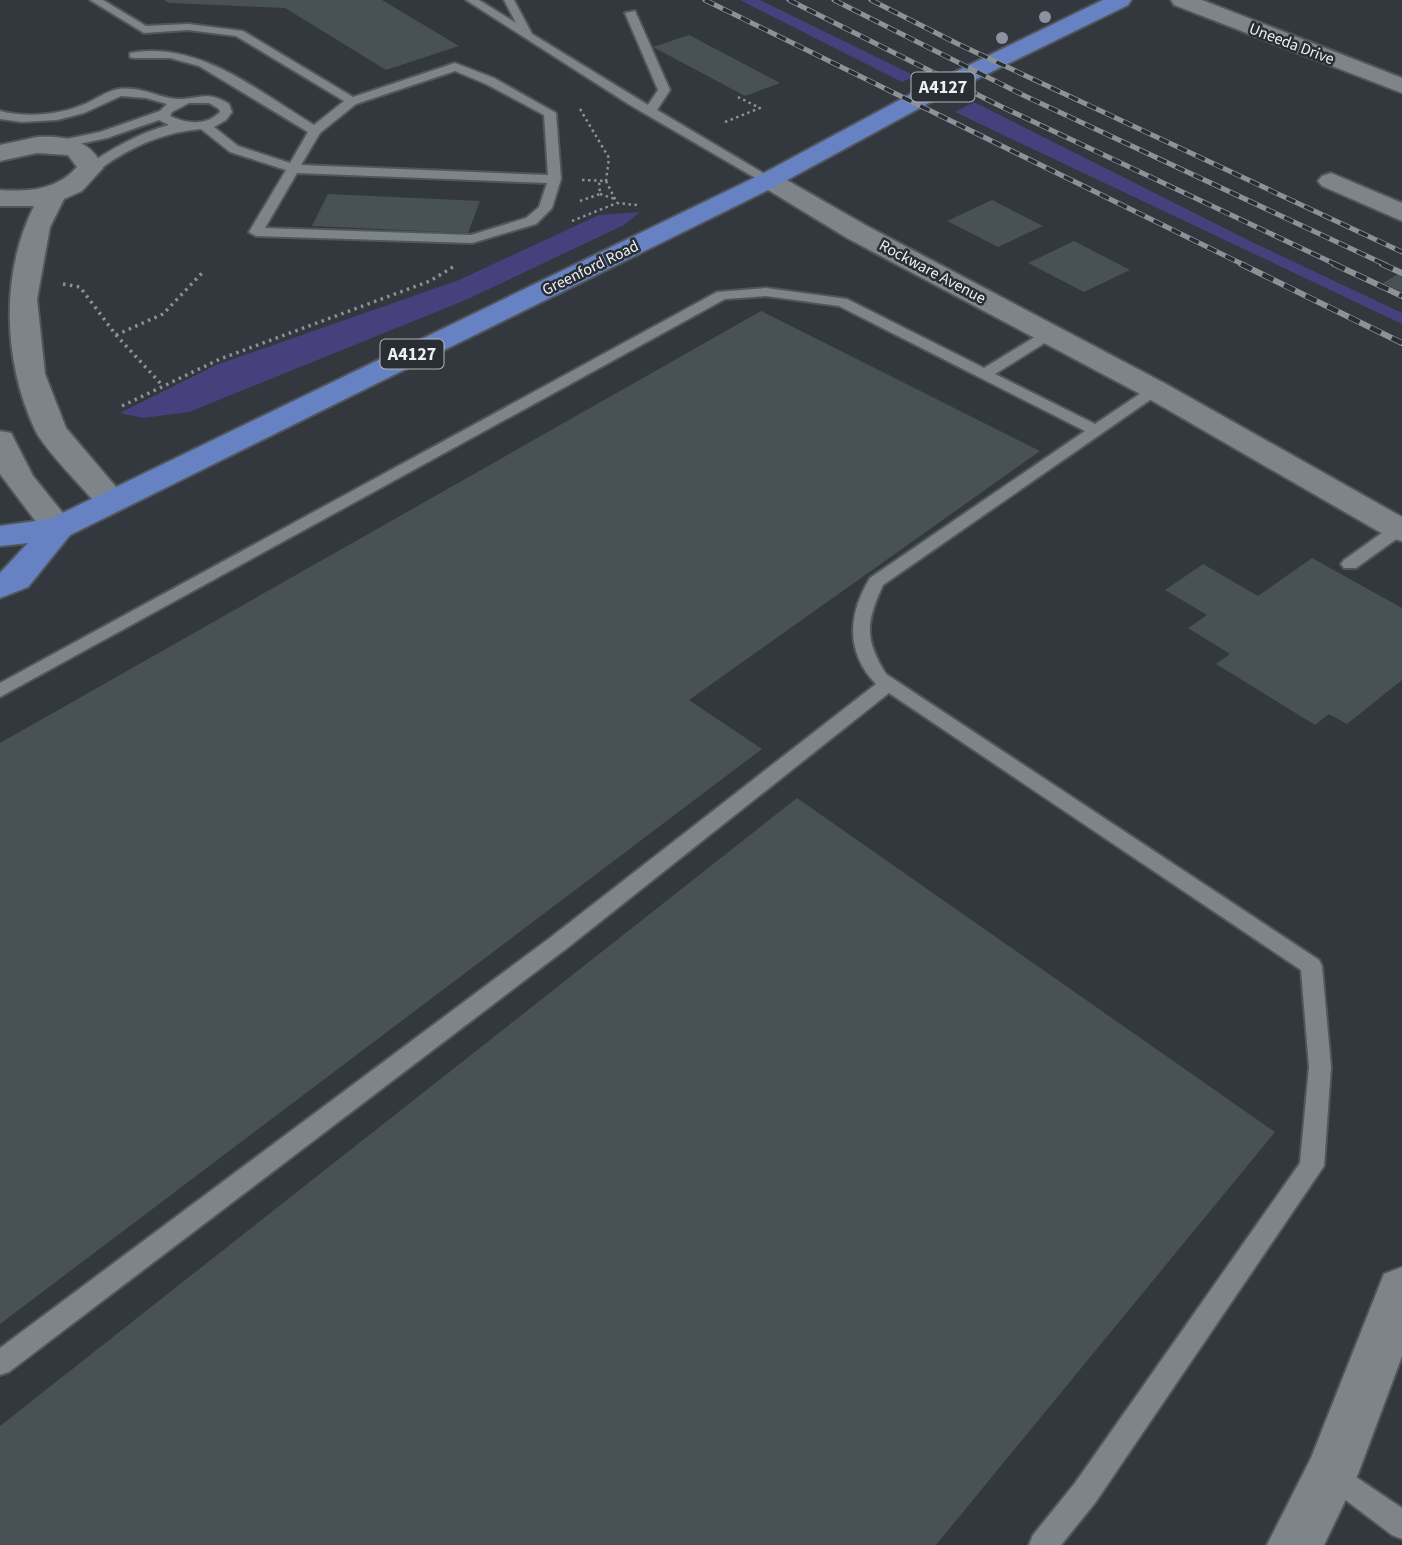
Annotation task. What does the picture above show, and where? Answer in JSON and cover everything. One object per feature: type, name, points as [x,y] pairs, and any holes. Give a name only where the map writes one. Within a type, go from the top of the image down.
[{"type":"main road","name":"Greenford Road","points":[[0,537],[58,528],[769,180],[930,93],[1120,0]]},
{"type":"main road","name":"Greenford Road","points":[[0,587],[16,579],[58,528]]},
{"type":"street","name":"Uneeda Drive","points":[[1182,0],[1402,86]]},
{"type":"street","points":[[0,153],[37,145],[57,145],[82,152],[89,159],[88,171],[71,187],[53,194],[15,200],[0,198]]},
{"type":"street","name":"Rockware Avenue","points":[[769,180],[857,232],[1155,390],[1401,530]]},
{"type":"street","points":[[1331,181],[1397,205]]},
{"type":"street","points":[[53,194],[37,227],[23,299],[30,374],[51,431],[112,501]]},
{"type":"street","points":[[0,440],[4,454],[24,488],[58,528]]},
{"type":"street","points":[[1295,1545],[1331,1474],[1402,1290]]},
{"type":"lane","points":[[95,0],[144,30],[188,27],[239,33],[352,101]]},
{"type":"lane","name":"Rockware Avenue","points":[[471,0],[649,111],[769,180]]},
{"type":"lane","points":[[509,0],[527,35]]},
{"type":"lane","points":[[631,13],[664,90],[649,111]]},
{"type":"lane","points":[[134,55],[170,55],[203,63],[315,131]]},
{"type":"lane","points":[[454,67],[490,81],[550,113],[555,180],[545,208],[531,221],[472,239],[256,232],[315,131],[352,101],[454,67]]},
{"type":"lane","points":[[0,115],[17,120],[53,117],[87,107],[115,93],[155,96],[177,103]]},
{"type":"lane","points":[[57,145],[103,135],[164,114],[177,103],[196,99],[222,104],[226,112],[204,125],[181,127],[123,147],[88,171]]},
{"type":"lane","points":[[164,114],[167,122],[181,127]]},
{"type":"lane","points":[[204,125],[234,149],[295,169],[555,180]]},
{"type":"lane","points":[[0,691],[506,411],[722,295],[766,292],[842,302],[1097,430]]},
{"type":"lane","points":[[984,374],[1051,333]]},
{"type":"lane","points":[[1043,1545],[1085,1493],[1312,1166],[1320,1067],[1311,966],[880,678],[862,652],[859,616],[876,582],[1155,390]]},
{"type":"lane","points":[[1350,565],[1401,530]]},
{"type":"lane","points":[[0,1363],[455,1021],[790,764],[889,683]]},
{"type":"lane","points":[[1331,1474],[1402,1525]]},
{"type":"path","points":[[716,125],[760,108],[738,97]]},
{"type":"path","points":[[584,113],[609,158],[606,181],[616,201]]},
{"type":"path","points":[[555,180],[606,181]]},
{"type":"path","points":[[600,194],[636,205]]},
{"type":"path","points":[[571,221],[616,201]]},
{"type":"path","points":[[122,406],[220,359],[430,281],[463,262]]},
{"type":"path","points":[[116,334],[163,314],[203,272]]},
{"type":"path","points":[[28,278],[80,287],[116,334],[163,386]]},
{"type":"shaded area","points":[[740,0],[760,0],[915,76],[902,82]]},
{"type":"shaded area","points":[[974,102],[1254,243],[1402,313],[1402,324],[955,112]]},
{"type":"shaded area","points":[[640,212],[624,225],[468,299],[189,412],[143,418],[120,413],[216,365],[459,280],[599,215]]},
{"type":"building","points":[[164,0],[382,0],[459,46],[386,70],[285,8],[169,3]]},
{"type":"building","points":[[689,35],[780,83],[745,96],[653,47]]},
{"type":"building","points":[[328,194],[480,201],[468,233],[312,226]]},
{"type":"building","points":[[992,200],[1043,226],[998,247],[947,221]]},
{"type":"building","points":[[1074,241],[1130,270],[1084,292],[1028,263]]},
{"type":"building","points":[[1398,274],[1402,276],[1402,292],[1383,283]]},
{"type":"building","points":[[761,311],[1040,451],[689,700],[762,749],[0,1324],[0,743]]},
{"type":"building","points":[[1312,558],[1402,608],[1402,680],[1347,724],[1329,714],[1315,725],[1216,664],[1230,654],[1188,628],[1207,615],[1165,590],[1203,564],[1258,596]]},
{"type":"building","points":[[797,798],[1275,1132],[936,1545],[0,1545],[0,1426]]},
{"type":"railway","points":[[705,0],[1244,265]]},
{"type":"railway","points":[[789,0],[1000,106],[1337,265]]},
{"type":"railway","points":[[834,0],[1025,96],[1386,265]]},
{"type":"railway","points":[[871,0],[958,44],[1402,252]]},
{"type":"railway","points":[[1241,264],[1402,343]]},
{"type":"railway","points":[[1334,264],[1402,296]]},
{"type":"railway","points":[[1382,264],[1402,273]]}]
